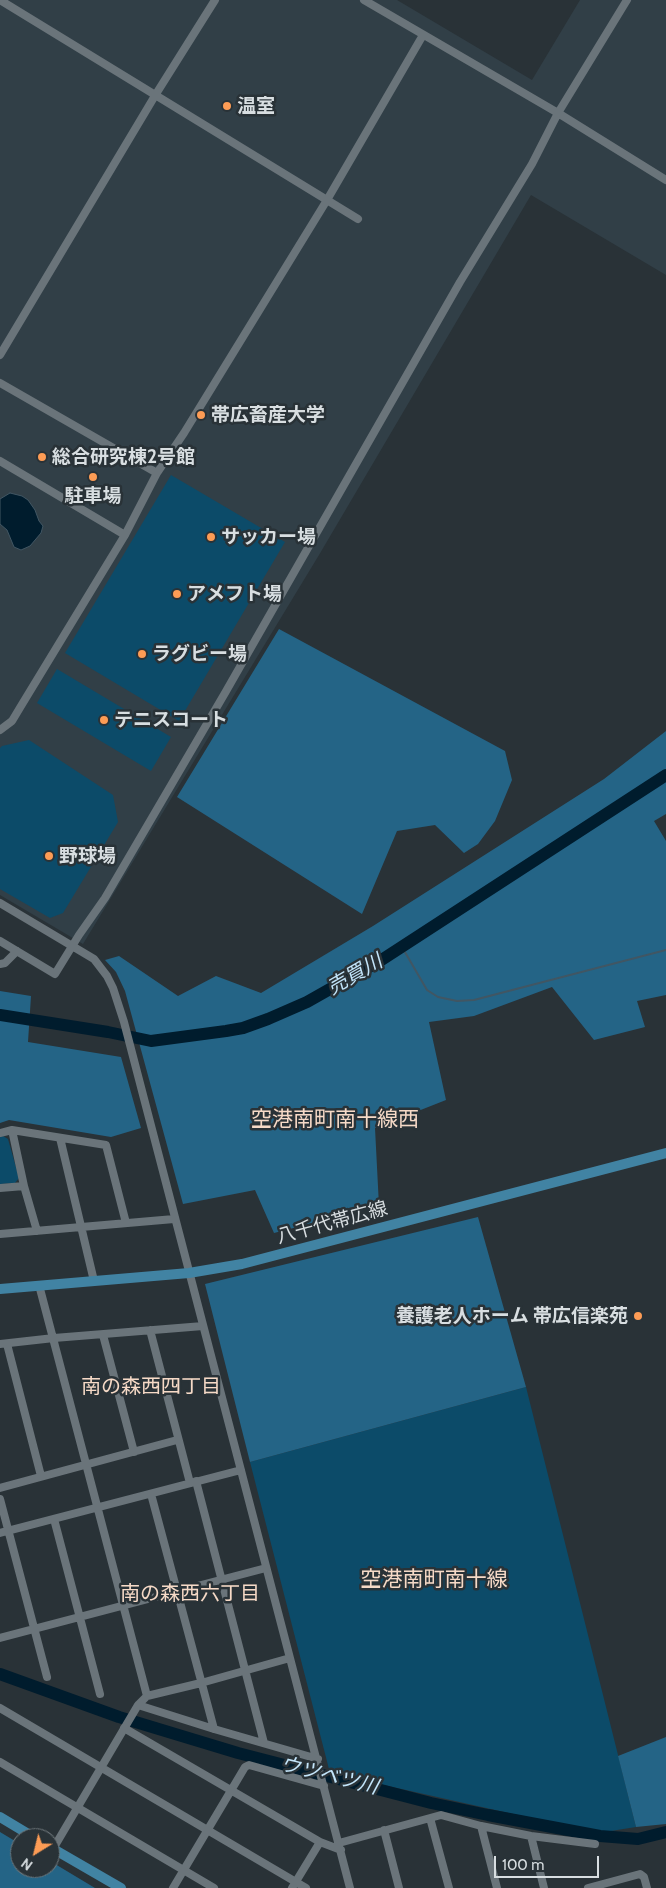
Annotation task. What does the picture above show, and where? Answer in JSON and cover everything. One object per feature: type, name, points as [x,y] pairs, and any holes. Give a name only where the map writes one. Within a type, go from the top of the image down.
[{"type":"main road","name":"八千代帯広線","points":[[0,1289],[189,1273],[242,1264],[666,1153]]},
{"type":"main road","points":[[0,1817],[18,1828]]},
{"type":"main road","points":[[60,1853],[121,1888]]},
{"type":"street","points":[[0,0],[358,219]]},
{"type":"street","points":[[0,355],[156,94],[215,0]]},
{"type":"street","points":[[364,0],[558,113],[666,180]]},
{"type":"street","points":[[0,941],[55,974],[105,898],[460,282],[532,164],[558,113],[627,0]]},
{"type":"street","points":[[0,730],[12,721],[21,707],[125,535],[156,473],[184,433],[327,200],[423,35]]},
{"type":"street","points":[[0,383],[156,473]]},
{"type":"street","points":[[0,461],[125,535]]},
{"type":"street","points":[[0,903],[94,959],[107,976],[113,988],[124,1022],[350,1888]]},
{"type":"street","points":[[0,964],[5,963],[17,951]]},
{"type":"street","points":[[0,1133],[12,1130],[106,1145],[126,1223]]},
{"type":"street","points":[[12,1130],[24,1186],[37,1231]]},
{"type":"street","points":[[60,1138],[94,1281]]},
{"type":"street","points":[[0,1188],[24,1186]]},
{"type":"street","points":[[0,1234],[174,1219]]},
{"type":"street","points":[[39,1285],[147,1696]]},
{"type":"street","points":[[41,1476],[3,1344],[202,1326]]},
{"type":"street","points":[[150,1330],[178,1440],[223,1580],[264,1743]]},
{"type":"street","points":[[103,1335],[134,1452]]},
{"type":"street","points":[[0,1488],[178,1440]]},
{"type":"street","points":[[4,1532],[241,1470]]},
{"type":"street","points":[[151,1494],[214,1729]]},
{"type":"street","points":[[0,1499],[4,1532],[47,1677]]},
{"type":"street","points":[[54,1519],[100,1694]]},
{"type":"street","points":[[0,1638],[266,1568]]},
{"type":"street","points":[[60,1835],[136,1708],[147,1696],[290,1658]]},
{"type":"street","points":[[0,1708],[101,1766],[294,1885],[306,1888]]},
{"type":"street","points":[[136,1708],[264,1743],[318,1763]]},
{"type":"street","points":[[125,1726],[320,1842],[340,1846],[384,1830],[441,1815],[481,1826],[531,1836],[595,1844]]},
{"type":"street","points":[[0,1762],[214,1888]]},
{"type":"street","points":[[173,1888],[245,1767],[249,1765],[323,1784]]},
{"type":"street","points":[[430,1818],[449,1888]]},
{"type":"street","points":[[481,1826],[497,1888]]},
{"type":"street","points":[[384,1830],[400,1888]]},
{"type":"street","points":[[531,1836],[544,1888]]},
{"type":"street","points":[[294,1885],[320,1842]]},
{"type":"street","points":[[588,1888],[640,1874],[644,1877],[647,1888]]},
{"type":"shaded area","name":"帯広畜産大学","points":[[0,0],[397,0],[532,80],[580,0],[666,0],[666,275],[531,195],[319,555],[83,944],[0,895]]},
{"type":"shaded area","points":[[171,475],[285,542],[179,721],[65,653]]},
{"type":"shaded area","points":[[10,493],[22,496],[28,500],[43,526],[41,533],[30,546],[21,550],[14,547],[7,530],[0,524],[0,499]]},
{"type":"shaded area","points":[[279,629],[505,751],[512,780],[495,821],[478,844],[464,853],[435,825],[397,831],[362,914],[177,797]]},
{"type":"shaded area","name":"テニスコート","points":[[57,669],[171,737],[151,771],[37,703]]},
{"type":"shaded area","points":[[666,731],[666,814],[654,821],[666,841],[666,995],[637,1001],[645,1027],[594,1040],[552,987],[474,1016],[429,1022],[446,1100],[375,1128],[379,1206],[274,1233],[255,1190],[183,1204],[125,991],[116,972],[105,960],[119,956],[178,996],[216,976],[261,993],[373,926],[604,779]]},
{"type":"shaded area","name":"野球場","points":[[29,740],[113,795],[118,822],[63,913],[50,918],[0,889],[0,748]]},
{"type":"shaded area","points":[[0,991],[31,996],[28,1042],[121,1057],[141,1128],[111,1137],[9,1120],[0,1123]]},
{"type":"shaded area","points":[[3,1136],[8,1139],[19,1178],[15,1183],[0,1184],[0,1137]]},
{"type":"shaded area","points":[[478,1217],[526,1387],[250,1462],[205,1284]]},
{"type":"shaded area","points":[[526,1387],[636,1827],[598,1833],[330,1773],[250,1462]]},
{"type":"shaded area","points":[[666,1737],[666,1824],[636,1827],[618,1756]]},
{"type":"shaded area","points":[[0,1832],[10,1838],[10,1878],[60,1878],[60,1867],[95,1888],[0,1888]]},
{"type":"waterway","name":"売買川","points":[[0,1015],[108,1032],[151,1041],[243,1028],[268,1019],[307,1002],[383,959],[666,775]]},
{"type":"waterway","points":[[402,947],[427,990],[438,997],[457,1001],[474,1000],[666,950]]},
{"type":"waterway","name":"ウツベツ川","points":[[0,1674],[119,1717],[238,1753],[431,1803],[600,1836],[638,1839],[666,1832]]},
{"type":"place","name":"温室","points":[[227,106]]},
{"type":"place","name":"帯広畜産大学","points":[[201,415]]},
{"type":"place","name":"総合研究棟2号館","points":[[42,457]]},
{"type":"place","name":"駐車場","points":[[93,477]]},
{"type":"place","name":"サッカー場","points":[[211,537]]},
{"type":"place","name":"アメフト場","points":[[177,594]]},
{"type":"place","name":"ラグビー場","points":[[142,654]]},
{"type":"place","name":"テニスコート","points":[[104,720]]},
{"type":"place","name":"野球場","points":[[49,856]]},
{"type":"place","name":"養護老人ホーム 帯広信楽苑","points":[[638,1316]]},
{"type":"district","name":"空港南町南十線西","points":[[335,1120]]},
{"type":"district","name":"南の森西四丁目","points":[[151,1387]]},
{"type":"district","name":"空港南町南十線","points":[[434,1580]]},
{"type":"district","name":"南の森西六丁目","points":[[190,1594]]}]
